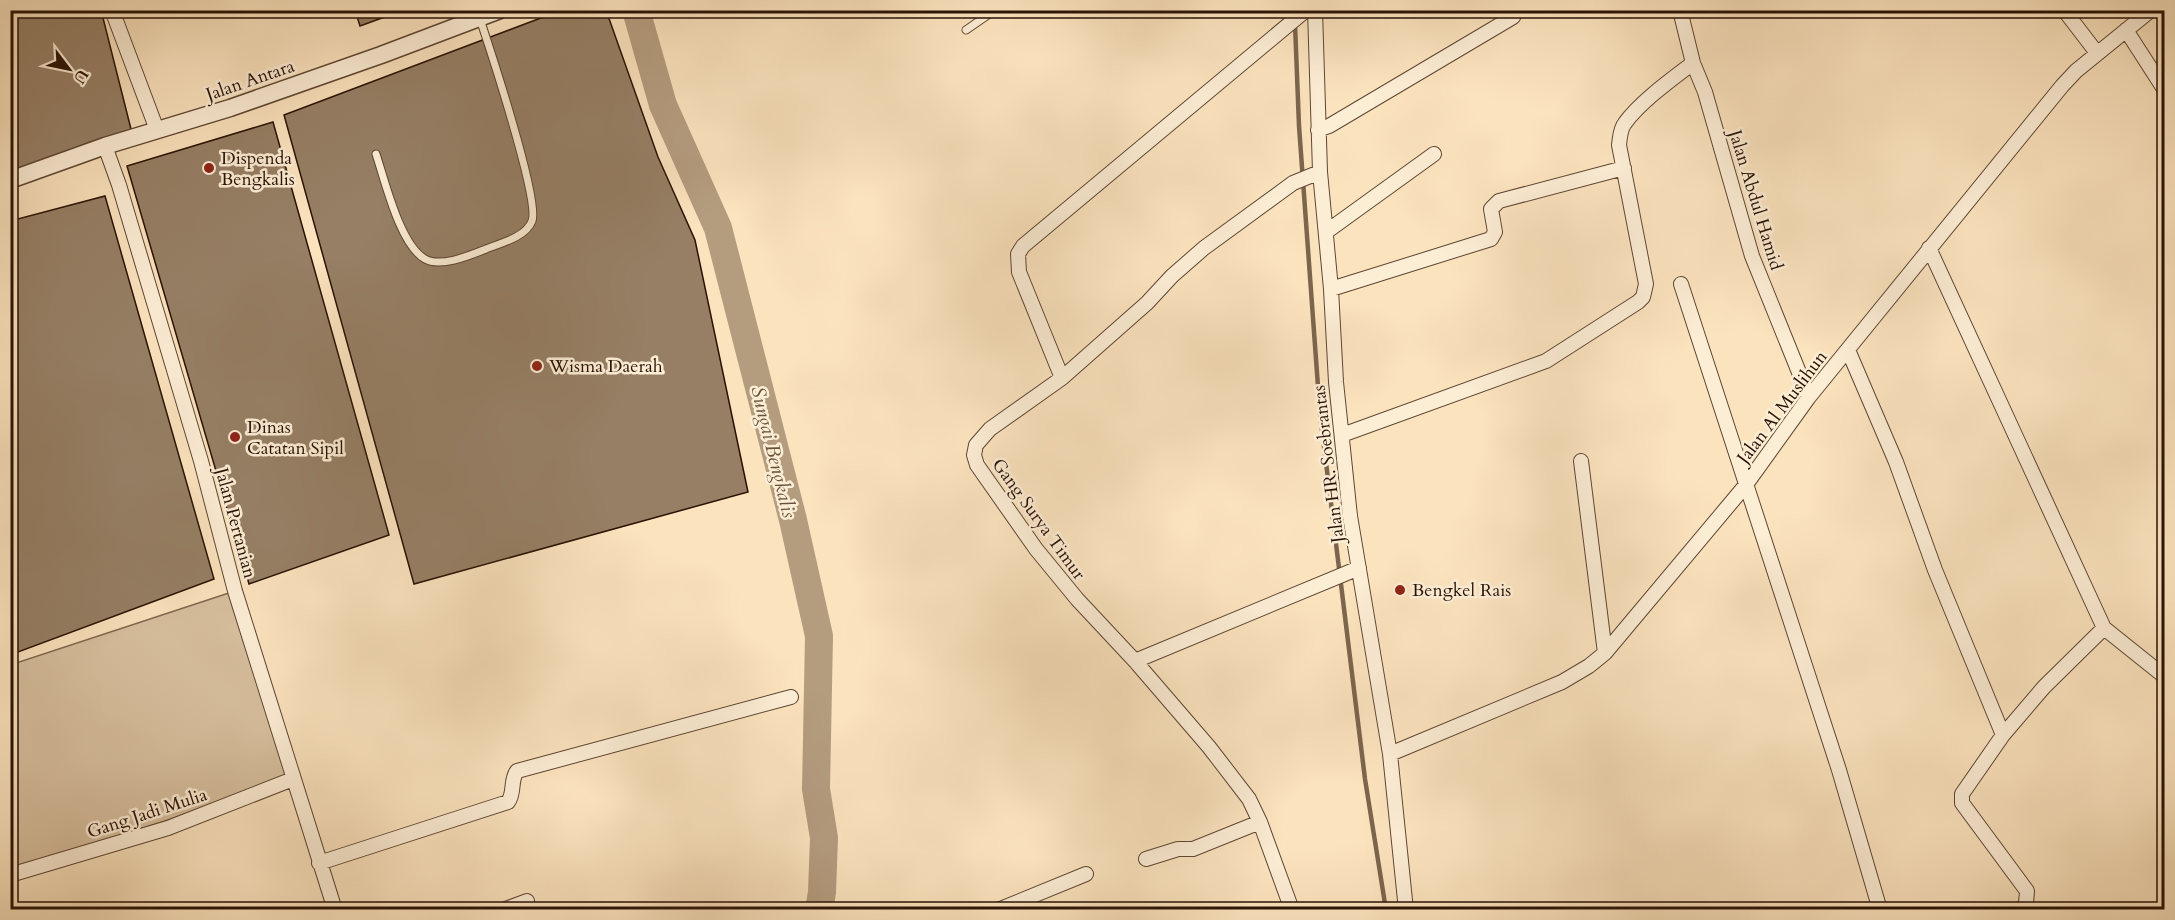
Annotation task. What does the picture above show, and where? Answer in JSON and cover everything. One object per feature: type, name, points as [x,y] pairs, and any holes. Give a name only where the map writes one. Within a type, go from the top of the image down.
[{"type":"street","points":[[112,10],[157,130]]},
{"type":"street","name":"Jalan Antara","points":[[10,180],[105,146],[230,108],[500,10]]},
{"type":"street","points":[[1062,378],[1019,272],[1018,254],[1032,239],[1306,10]]},
{"type":"street","name":"Jalan HR. Soebrantas","points":[[1315,10],[1318,130],[1315,174],[1326,232],[1341,435],[1350,516],[1390,754],[1406,909]]},
{"type":"street","points":[[1318,130],[1329,126],[1513,17],[1512,10]]},
{"type":"street","name":"Jalan Abdul Hamid","points":[[1680,10],[1693,63],[1704,92],[1752,256],[1809,397]]},
{"type":"street","points":[[2064,10],[2097,53]]},
{"type":"street","name":"Jalan Al Muslihun","points":[[1390,754],[1562,682],[1605,652],[1745,486],[1809,397],[2062,86],[2097,53],[2151,10]]},
{"type":"street","points":[[2126,30],[2164,89]]},
{"type":"street","points":[[1341,435],[1546,361],[1643,297],[1646,284],[1619,146],[1620,138],[1624,123],[1661,87],[1693,63]]},
{"type":"street","name":"Jalan Pertanian","points":[[105,146],[201,461],[235,591],[335,909]]},
{"type":"street","points":[[1326,232],[1434,154]]},
{"type":"street","points":[[1331,289],[1491,239],[1495,232],[1491,209],[1499,201],[1624,168]]},
{"type":"street","name":"Gang Surya Timur","points":[[1292,909],[1260,822],[1249,799],[1135,661],[1077,599],[1036,549],[977,465],[974,455],[976,445],[983,436],[1062,378],[1139,310],[1172,276],[1204,248],[1293,183],[1315,174]]},
{"type":"street","points":[[1929,248],[2104,628],[2164,676]]},
{"type":"street","points":[[1681,284],[1839,770],[1880,909]]},
{"type":"street","points":[[1848,350],[1896,462],[1935,570],[2003,735]]},
{"type":"street","points":[[1581,461],[1605,652]]},
{"type":"street","points":[[1135,661],[1359,568]]},
{"type":"street","points":[[2021,909],[2026,903],[2027,891],[1962,803],[1964,789],[2003,735],[2044,687],[2104,628]]},
{"type":"street","points":[[319,863],[508,802],[511,798],[514,774],[517,771],[791,697]]},
{"type":"street","name":"Gang Jadi Mulia","points":[[10,875],[168,828],[293,779]]},
{"type":"street","points":[[1146,859],[1174,849],[1193,849],[1260,822]]},
{"type":"street","points":[[998,909],[1086,874]]},
{"type":"street","points":[[503,909],[527,901]]},
{"type":"lane","points":[[966,30],[995,10]]},
{"type":"lane","points":[[376,154],[407,241],[426,260],[464,259],[521,234],[532,221],[533,203],[527,175],[480,19]]},
{"type":"shaded area","points":[[235,591],[297,773],[171,819],[15,870],[10,854],[10,665]]},
{"type":"building","points":[[10,10],[101,10],[133,137],[10,171]]},
{"type":"building","points":[[355,10],[404,10],[360,26]]},
{"type":"building","name":"Wisma Daerah","points":[[562,10],[606,10],[658,157],[695,240],[748,492],[414,584],[284,115]]},
{"type":"building","points":[[273,122],[389,535],[249,584],[127,166]]},
{"type":"building","points":[[105,196],[214,579],[10,655],[10,221]]},
{"type":"waterway","name":"Sungai Bengkalis","points":[[636,10],[663,105],[718,228],[793,520],[819,636],[816,789],[824,838],[819,910]]},
{"type":"waterway","points":[[1295,24],[1299,126],[1320,414],[1365,779],[1386,910]]},
{"type":"place","name":"Dispenda Bengkalis","points":[[209,168]]},
{"type":"place","name":"Wisma Daerah","points":[[537,366]]},
{"type":"place","name":"Dinas Catatan Sipil","points":[[235,437]]},
{"type":"place","name":"Bengkel Rais","points":[[1400,590]]}]
